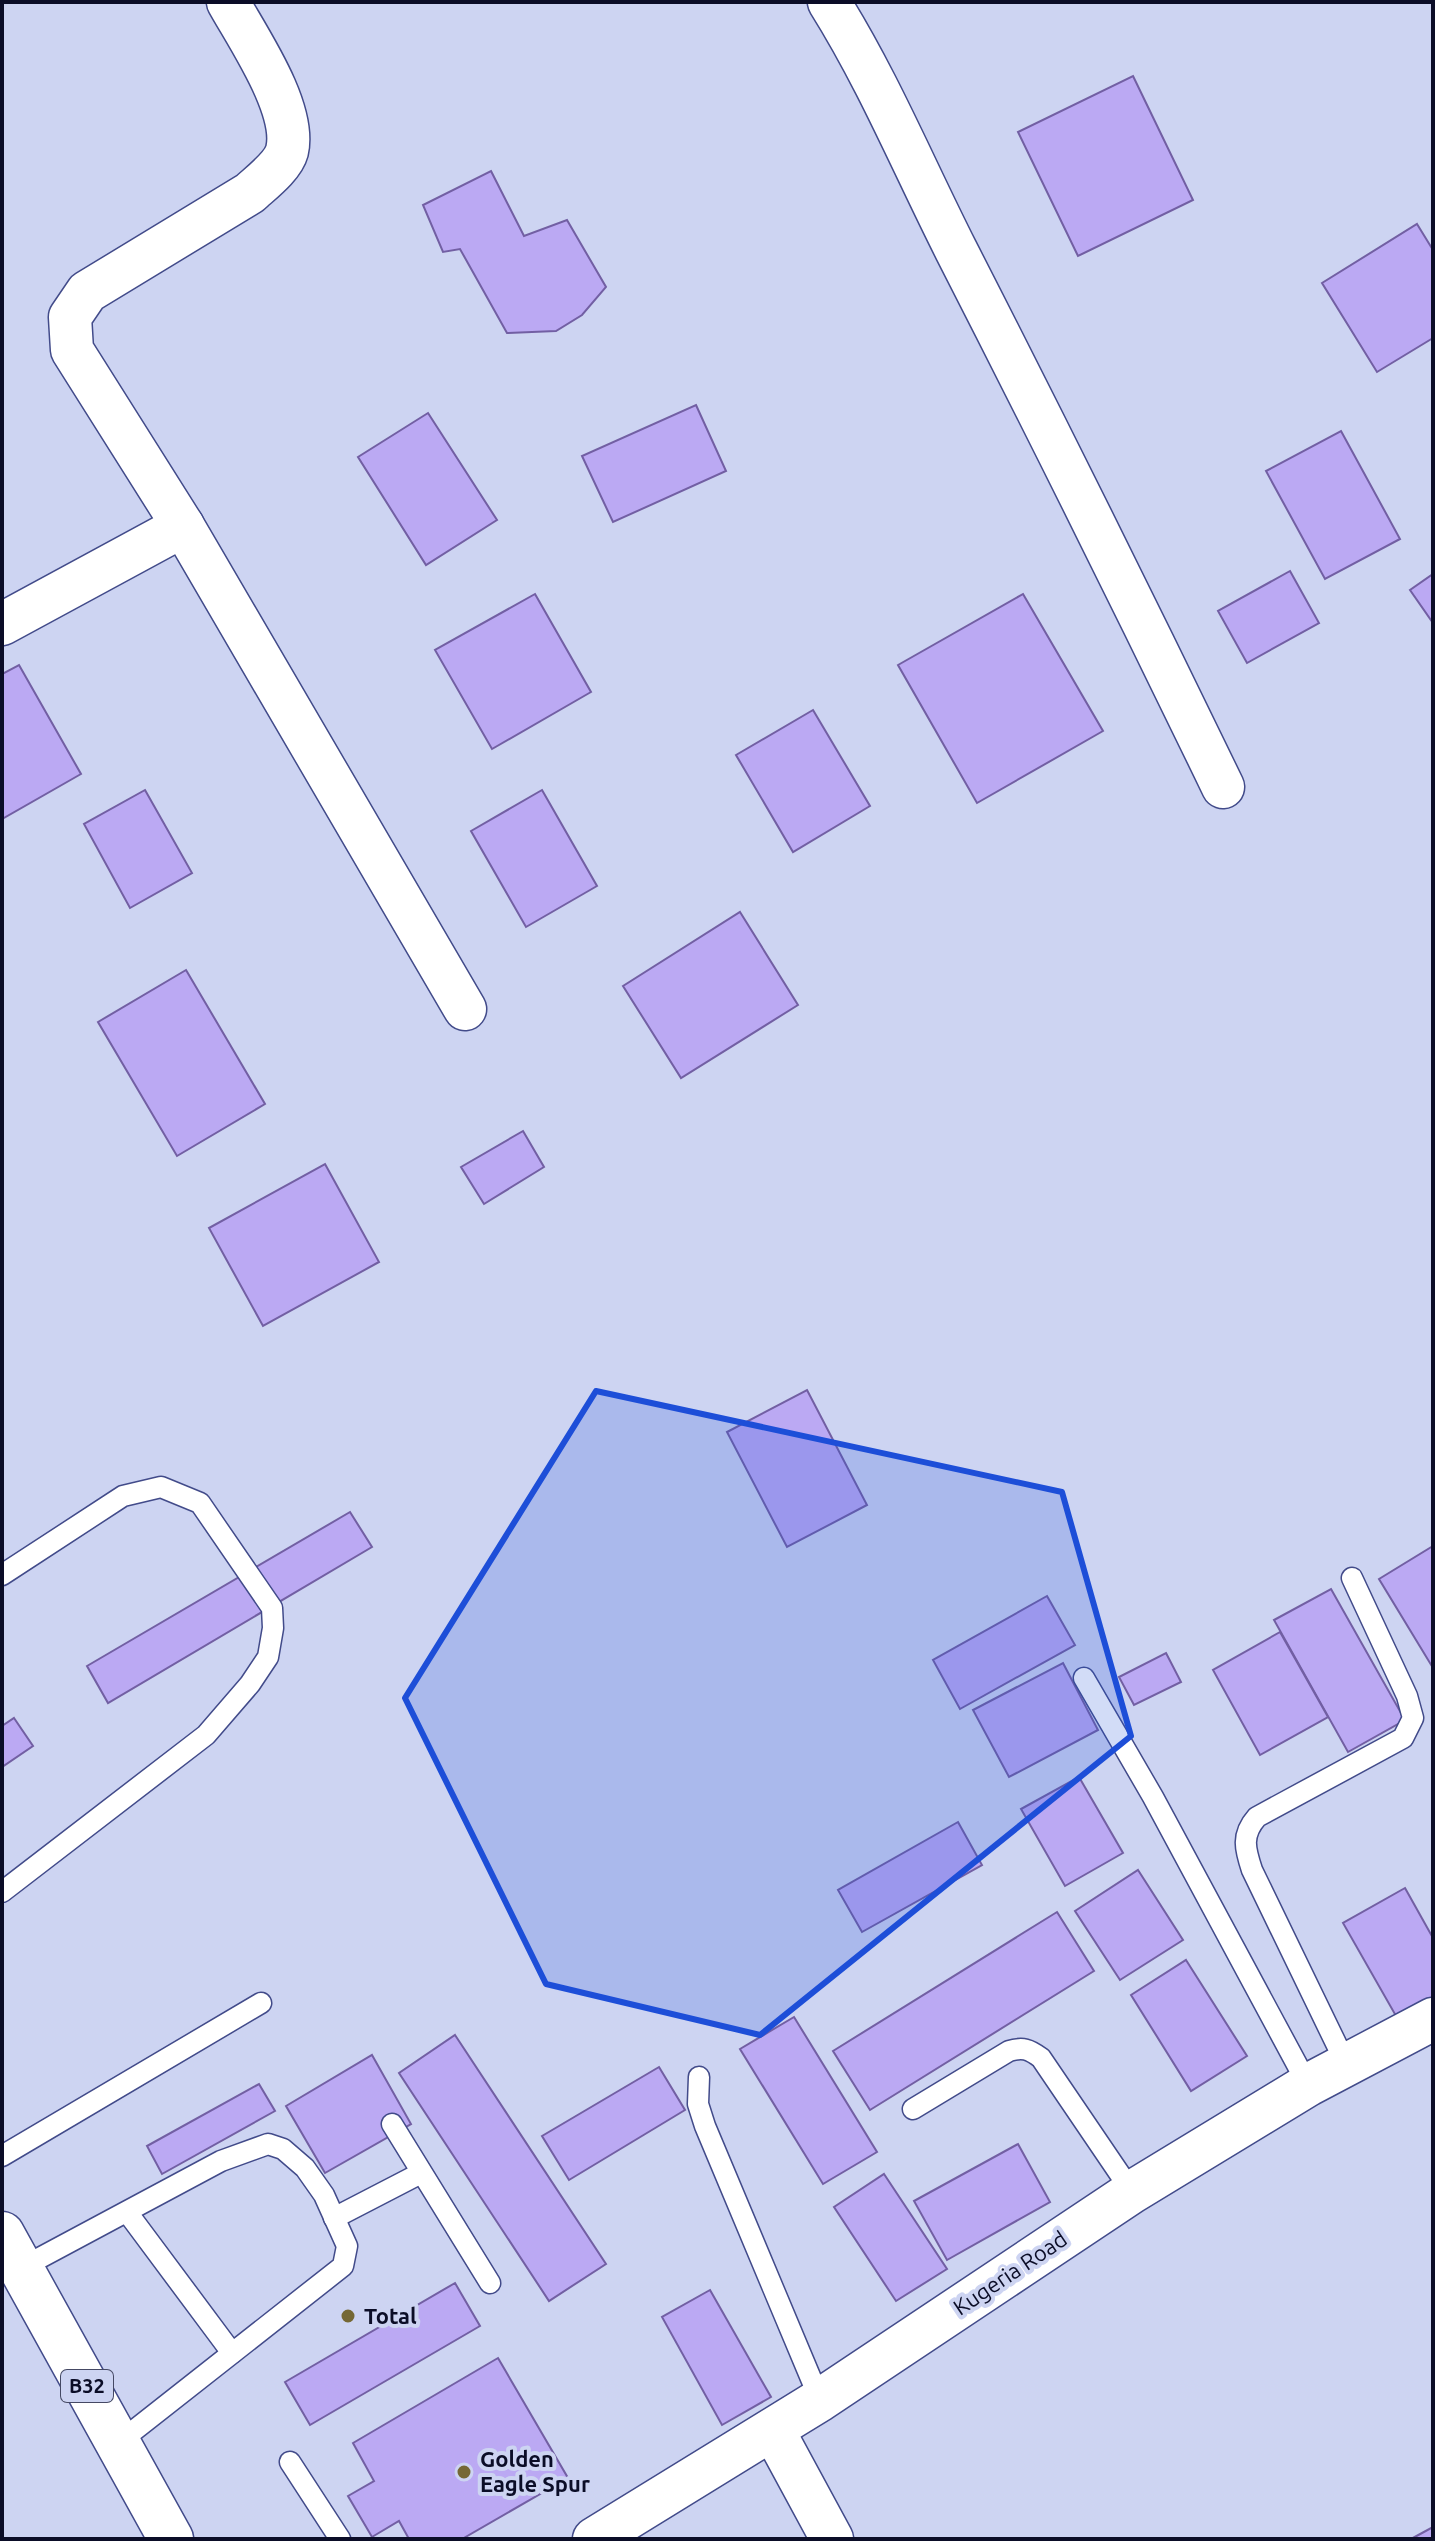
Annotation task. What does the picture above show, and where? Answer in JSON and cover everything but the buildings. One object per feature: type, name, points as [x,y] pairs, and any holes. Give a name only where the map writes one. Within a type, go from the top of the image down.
[{"type":"highway","name":"B32","points":[[12,2251],[171,2539]]},
{"type":"street","points":[[228,2],[272,81],[286,116],[287,152],[250,193],[87,292],[70,317],[72,350],[183,526],[465,1009]]},
{"type":"street","points":[[829,2],[851,37],[1223,787]]},
{"type":"street","points":[[2,624],[183,526]]},
{"type":"street","name":"Kugeria Road","points":[[594,2539],[820,2400],[1132,2192],[1308,2085],[1433,2019]]},
{"type":"street","points":[[773,2430],[832,2539]]},
{"type":"lane","points":[[2,1575],[123,1496],[161,1487],[200,1503],[272,1608],[273,1628],[268,1657],[250,1684],[206,1735],[2,1892]]},
{"type":"lane","points":[[1346,2064],[1252,1870],[1244,1845],[1249,1826],[1257,1817],[1403,1738],[1413,1718],[1407,1696],[1352,1578]]},
{"type":"lane","points":[[1084,1678],[1153,1797],[1308,2085]]},
{"type":"lane","points":[[2,2156],[261,2003]]},
{"type":"lane","points":[[913,2109],[1009,2051],[1021,2047],[1031,2050],[1041,2058],[1132,2192]]},
{"type":"lane","points":[[699,2077],[698,2104],[705,2126],[820,2400]]},
{"type":"lane","points":[[392,2124],[490,2283]]},
{"type":"lane","points":[[12,2251],[127,2212],[221,2161],[268,2144],[283,2149],[305,2168],[324,2195],[347,2246],[343,2266],[118,2443]]},
{"type":"lane","points":[[334,2218],[421,2173]]},
{"type":"lane","points":[[127,2212],[232,2353]]},
{"type":"lane","points":[[290,2462],[340,2539]]},
{"type":"highlighted area","points":[[596,1391],[1062,1492],[1131,1736],[760,2035],[546,1984],[405,1698]]},
{"type":"place","name":"Total","points":[[348,2316]]},
{"type":"place","name":"Golden Eagle Spur","points":[[464,2472]]}]
